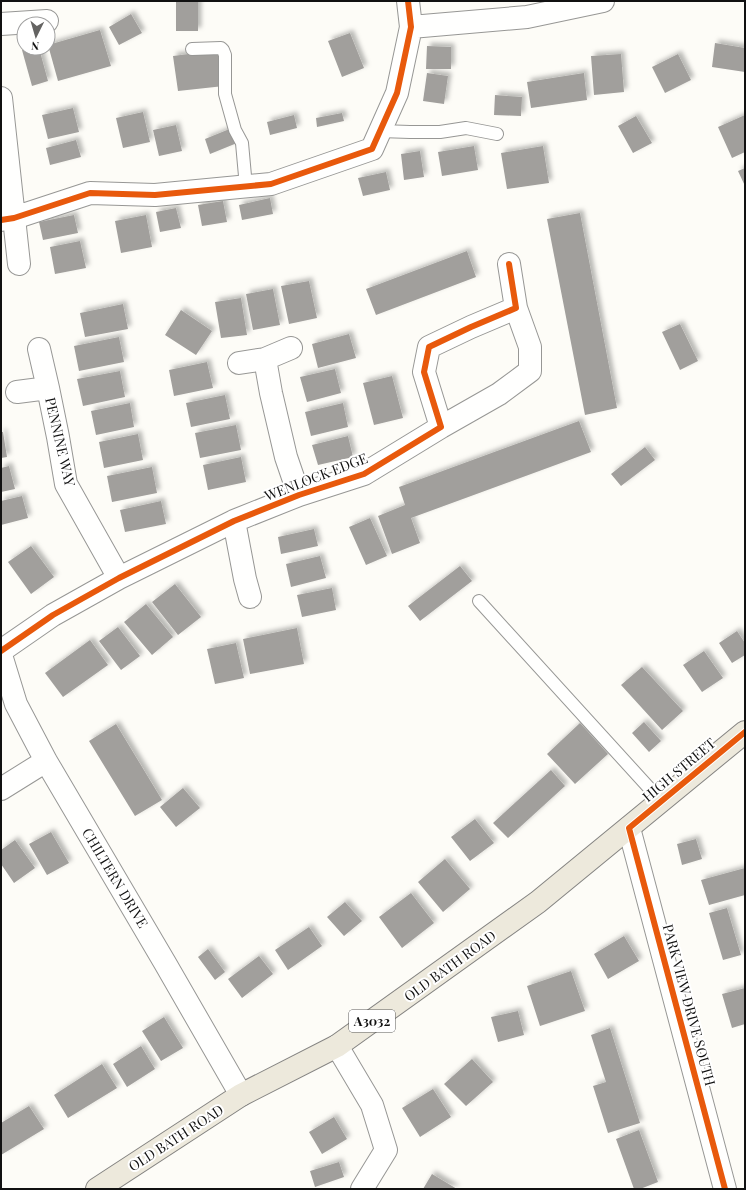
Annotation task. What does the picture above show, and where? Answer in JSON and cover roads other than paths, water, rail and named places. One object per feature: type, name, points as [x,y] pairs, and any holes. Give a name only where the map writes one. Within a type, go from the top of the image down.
[{"type":"main road","name":"HIGH STREET","points":[[629,828],[745,732]]},
{"type":"main road","name":"OLD BATH ROAD","points":[[97,1189],[241,1095],[337,1046],[538,902],[629,828]]},
{"type":"street","points":[[7,219],[90,193],[155,196],[271,184],[372,149],[397,93],[411,27],[408,1]]},
{"type":"street","points":[[411,27],[527,17],[564,5],[603,1]]},
{"type":"street","points":[[1,24],[16,23]]},
{"type":"street","points":[[1,98],[7,219],[19,264]]},
{"type":"street","name":"WENLOCK EDGE","points":[[1,651],[53,615],[119,578],[234,521],[299,495],[364,474],[441,427],[500,394],[530,371],[530,347],[516,308],[510,264]]},
{"type":"street","points":[[441,427],[424,372],[429,346],[516,308]]},
{"type":"street","points":[[239,363],[265,359],[291,348]]},
{"type":"street","name":"PENNINE WAY","points":[[39,350],[58,437],[66,484],[119,578]]},
{"type":"street","points":[[265,359],[271,393],[286,457],[299,495]]},
{"type":"street","name":"PENNINE WAY","points":[[17,392],[48,388]]},
{"type":"street","points":[[234,521],[250,597]]},
{"type":"street","name":"CHILTERN DRIVE","points":[[1,655],[16,704],[46,760],[166,963],[241,1095]]},
{"type":"street","points":[[1,789],[46,760]]},
{"type":"street","name":"PARK VIEW DRIVE SOUTH","points":[[629,828],[725,1189]]},
{"type":"street","points":[[337,1046],[372,1105],[386,1150],[362,1189]]},
{"type":"lane","points":[[192,49],[216,47],[221,48],[225,55],[225,94],[235,130],[242,143],[246,186]]},
{"type":"lane","points":[[380,131],[440,132],[466,128],[497,134]]},
{"type":"lane","points":[[479,601],[661,801]]}]
